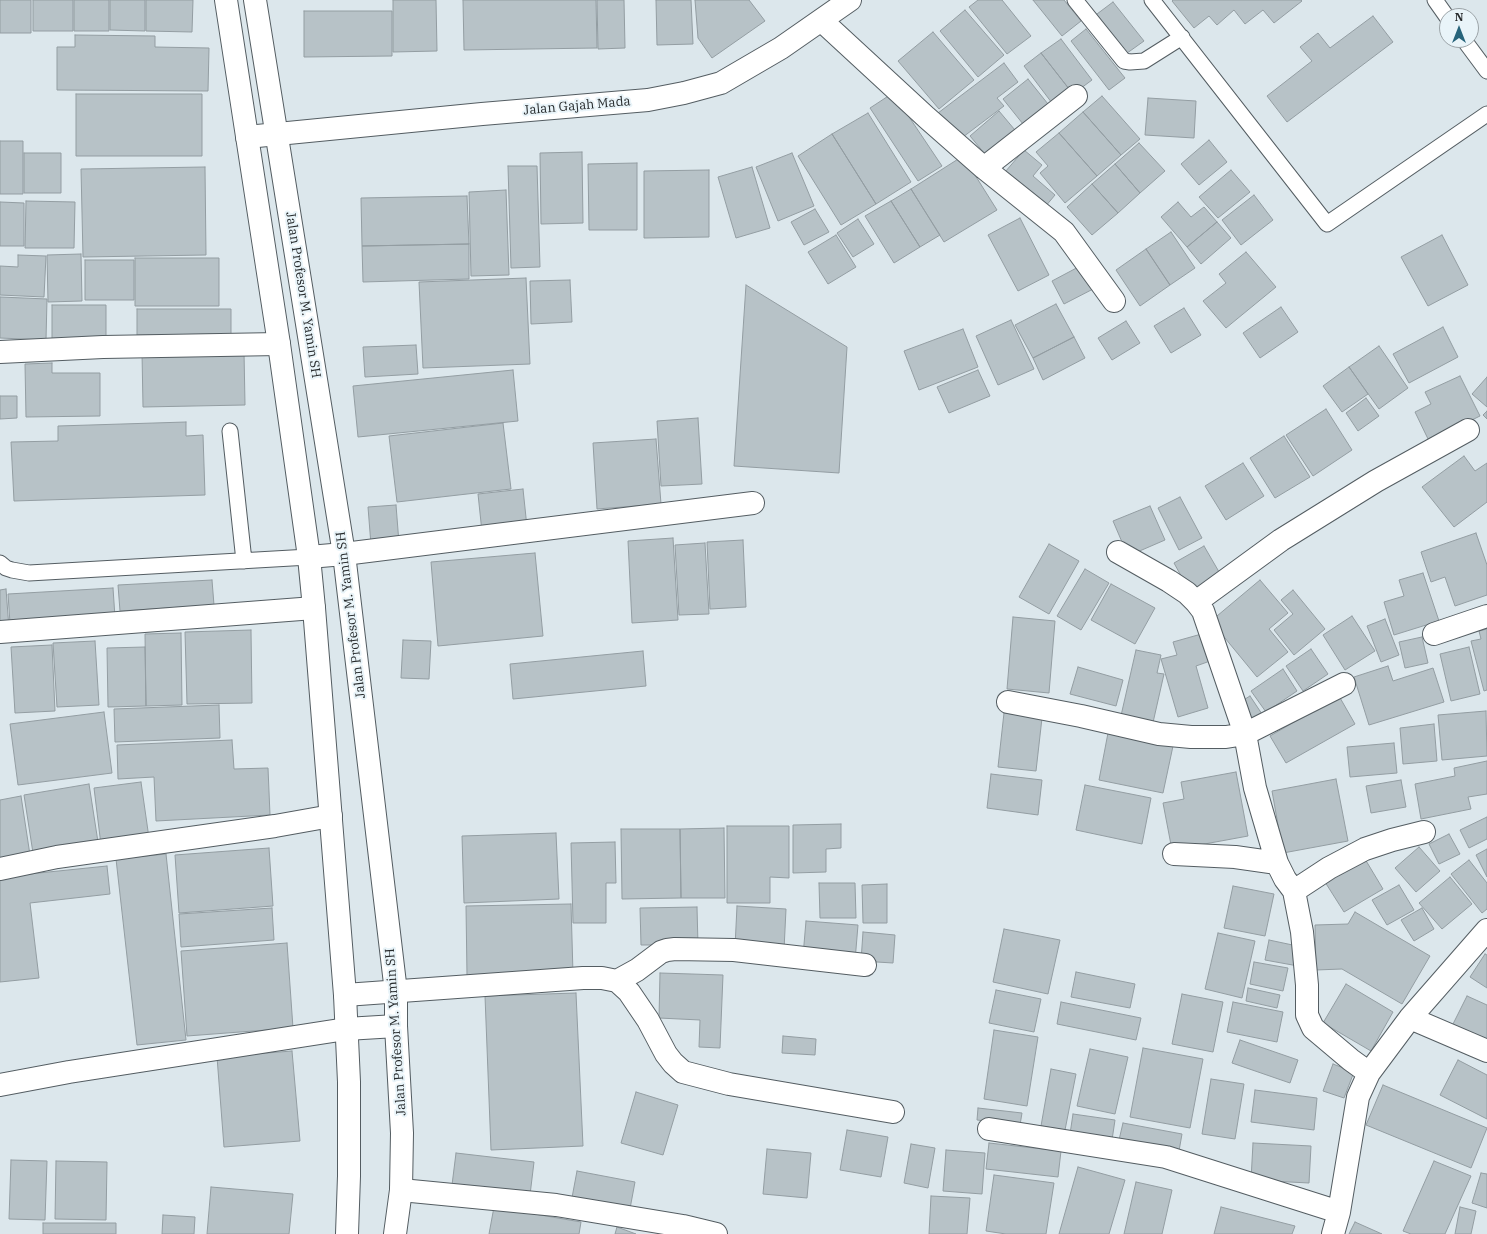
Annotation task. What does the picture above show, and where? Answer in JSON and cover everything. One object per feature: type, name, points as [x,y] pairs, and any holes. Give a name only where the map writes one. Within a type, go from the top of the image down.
[{"type":"main road","points":[[226,0],[280,344],[309,556],[345,995],[349,1082],[349,1176],[347,1234]]},
{"type":"main road","name":"Jalan Profesor M. Yamin SH","points":[[255,0],[344,554],[396,992],[396,1026],[402,1133],[401,1190],[395,1234]]},
{"type":"main road","name":"Jalan Gajah Mada","points":[[247,137],[482,114],[648,100],[684,94],[721,83],[781,48],[822,21],[850,0]]},
{"type":"main road","points":[[822,21],[926,117],[984,168],[1064,232],[1114,301]]},
{"type":"main road","points":[[984,168],[1076,96]]},
{"type":"main road","points":[[0,352],[103,347],[280,344]]},
{"type":"main road","points":[[1196,602],[1280,540],[1376,481],[1468,430]]},
{"type":"main road","points":[[309,556],[344,554],[753,503]]},
{"type":"main road","points":[[1118,552],[1187,593],[1196,602],[1207,621],[1246,734],[1255,788],[1277,863],[1285,879],[1294,891],[1302,932],[1307,985],[1307,1015],[1313,1028],[1350,1060],[1369,1073]]},
{"type":"main road","points":[[0,632],[314,608]]},
{"type":"main road","points":[[1434,634],[1487,616]]},
{"type":"main road","points":[[1008,702],[1081,716],[1159,734],[1191,737],[1226,737],[1246,734],[1344,684]]},
{"type":"main road","points":[[0,868],[57,857],[268,827],[331,816]]},
{"type":"main road","points":[[1294,891],[1329,868],[1365,849],[1424,832]]},
{"type":"main road","points":[[1174,854],[1235,857],[1277,863]]},
{"type":"main road","points":[[1333,1234],[1339,1212],[1358,1097],[1369,1073],[1410,1018],[1487,930]]},
{"type":"main road","points":[[617,981],[637,970],[661,952],[675,949],[734,950],[865,965]]},
{"type":"main road","points":[[345,995],[583,978],[602,978],[617,981],[629,992],[644,1013],[666,1054],[683,1072],[729,1084],[893,1112]]},
{"type":"main road","points":[[1410,1018],[1487,1051]]},
{"type":"main road","points":[[0,1085],[69,1072],[346,1029],[396,1026]]},
{"type":"main road","points":[[989,1129],[1166,1157],[1339,1212]]},
{"type":"main road","points":[[401,1190],[556,1205],[683,1226],[716,1234]]},
{"type":"lane","points":[[1075,0],[1124,61],[1144,61],[1182,37]]},
{"type":"lane","points":[[1152,0],[1327,224],[1487,114]]},
{"type":"lane","points":[[1470,48],[1487,71]]},
{"type":"lane","points":[[230,431],[244,561]]},
{"type":"lane","points":[[0,563],[6,568],[29,573],[309,556]]},
{"type":"building","points":[[0,0],[31,0],[31,33],[0,33]]},
{"type":"building","points":[[33,0],[73,0],[73,31],[33,31]]},
{"type":"building","points":[[74,0],[109,0],[109,31],[74,31]]},
{"type":"building","points":[[110,0],[145,0],[145,31],[110,30]]},
{"type":"building","points":[[146,0],[193,0],[192,32],[146,31]]},
{"type":"building","points":[[393,0],[436,0],[437,51],[393,52]]},
{"type":"building","points":[[463,0],[596,0],[597,48],[464,50]]},
{"type":"building","points":[[597,0],[624,0],[625,48],[598,49]]},
{"type":"building","points":[[656,0],[691,0],[693,44],[657,45]]},
{"type":"building","points":[[695,0],[749,0],[765,21],[712,58],[698,38]]},
{"type":"building","points":[[978,0],[1002,0],[1031,36],[1007,54],[969,7]]},
{"type":"building","points":[[1033,0],[1064,0],[1081,21],[1062,36]]},
{"type":"building","points":[[1172,1],[1302,1],[1274,23],[1263,10],[1245,24],[1234,10],[1217,25],[1209,16],[1194,28]]},
{"type":"building","points":[[1113,2],[1144,41],[1123,56],[1093,17]]},
{"type":"building","points":[[965,10],[1004,55],[978,77],[940,31]]},
{"type":"building","points":[[304,11],[392,11],[392,56],[304,57]]},
{"type":"building","points":[[1373,16],[1393,42],[1287,122],[1267,96],[1312,61],[1300,47],[1318,33],[1330,48]]},
{"type":"building","points":[[1086,29],[1125,78],[1109,90],[1071,41]]},
{"type":"building","points":[[933,32],[974,80],[939,109],[898,61]]},
{"type":"building","points":[[75,35],[155,36],[155,47],[209,48],[208,91],[57,90],[57,47],[75,47]]},
{"type":"building","points":[[1061,39],[1092,80],[1073,94],[1041,53]]},
{"type":"building","points":[[1041,53],[1073,94],[1055,107],[1024,66]]},
{"type":"building","points":[[1004,63],[1018,82],[997,98],[1004,106],[959,140],[938,113]]},
{"type":"building","points":[[1028,79],[1048,104],[1023,124],[1003,99]]},
{"type":"building","points":[[893,93],[942,166],[918,181],[870,108]]},
{"type":"building","points":[[76,94],[202,94],[202,156],[76,156]]},
{"type":"building","points":[[1102,96],[1140,139],[1121,155],[1083,112]]},
{"type":"building","points":[[1148,98],[1196,101],[1194,138],[1145,135]]},
{"type":"building","points":[[999,111],[1020,136],[990,160],[970,136]]},
{"type":"building","points":[[1083,112],[1121,155],[1097,176],[1059,133]]},
{"type":"building","points":[[868,113],[911,182],[876,204],[832,134]]},
{"type":"building","points":[[1059,133],[1097,176],[1065,203],[1040,173],[1048,166],[1036,152]]},
{"type":"building","points":[[832,134],[876,204],[841,225],[798,156]]},
{"type":"building","points":[[1209,140],[1227,162],[1199,185],[1181,164]]},
{"type":"building","points":[[0,141],[23,141],[23,194],[0,194]]},
{"type":"building","points":[[1139,143],[1165,171],[1140,193],[1115,164]]},
{"type":"building","points":[[1024,150],[1042,165],[1033,176],[1055,195],[1045,207],[1005,172]]},
{"type":"building","points":[[582,152],[583,223],[541,224],[540,153]]},
{"type":"building","points":[[24,153],[61,153],[61,193],[24,193]]},
{"type":"building","points":[[792,153],[814,206],[778,221],[756,167]]},
{"type":"building","points":[[963,156],[997,210],[944,242],[911,189]]},
{"type":"building","points":[[637,163],[637,230],[589,230],[588,164]]},
{"type":"building","points":[[1115,164],[1140,193],[1118,213],[1092,184]]},
{"type":"building","points":[[508,166],[537,166],[540,267],[511,268]]},
{"type":"building","points":[[205,167],[206,255],[83,257],[81,169]]},
{"type":"building","points":[[752,167],[770,228],[736,238],[718,177]]},
{"type":"building","points":[[709,170],[709,237],[644,238],[644,171]]},
{"type":"building","points":[[1231,170],[1250,192],[1218,218],[1199,197]]},
{"type":"building","points":[[1092,184],[1118,213],[1092,235],[1067,207]]},
{"type":"building","points":[[911,189],[940,235],[920,247],[891,201]]},
{"type":"building","points":[[506,190],[509,275],[471,276],[469,192]]},
{"type":"building","points":[[1254,195],[1273,220],[1241,245],[1222,220]]},
{"type":"building","points":[[467,196],[469,244],[362,246],[361,198]]},
{"type":"building","points":[[26,201],[75,202],[74,248],[25,248]]},
{"type":"building","points":[[891,201],[920,247],[894,263],[865,216]]},
{"type":"building","points":[[0,202],[24,203],[24,246],[0,246]]},
{"type":"building","points":[[1178,202],[1191,217],[1204,207],[1217,222],[1187,247],[1161,217]]},
{"type":"building","points":[[815,209],[829,232],[804,245],[791,222]]},
{"type":"building","points":[[1020,218],[1049,275],[1018,291],[988,235]]},
{"type":"building","points":[[858,219],[874,244],[853,257],[837,233]]},
{"type":"building","points":[[1217,222],[1231,238],[1201,264],[1187,247]]},
{"type":"building","points":[[1171,232],[1195,268],[1170,285],[1146,249]]},
{"type":"building","points":[[836,235],[856,267],[828,284],[808,252]]},
{"type":"building","points":[[1442,235],[1468,285],[1428,306],[1401,257]]},
{"type":"building","points":[[469,244],[469,279],[363,282],[362,246]]},
{"type":"building","points":[[1146,249],[1170,285],[1140,306],[1116,270]]},
{"type":"building","points":[[1246,252],[1276,287],[1226,328],[1203,301],[1226,283],[1219,274]]},
{"type":"building","points":[[81,254],[82,301],[48,302],[47,255]]},
{"type":"building","points":[[18,255],[46,256],[44,297],[0,295],[0,266],[18,267]]},
{"type":"building","points":[[135,258],[219,258],[219,306],[135,306]]},
{"type":"building","points":[[85,260],[134,260],[134,300],[85,300]]},
{"type":"building","points":[[1084,264],[1097,287],[1064,304],[1052,281]]},
{"type":"building","points":[[526,278],[530,364],[423,368],[419,282]]},
{"type":"building","points":[[570,280],[572,322],[531,324],[530,281]]},
{"type":"building","points":[[746,285],[847,347],[839,473],[734,466]]},
{"type":"building","points":[[0,297],[47,299],[46,340],[0,338]]},
{"type":"building","points":[[1056,304],[1074,337],[1033,358],[1015,325]]},
{"type":"building","points":[[52,305],[106,305],[106,340],[52,340]]},
{"type":"building","points":[[1281,307],[1298,332],[1260,358],[1243,333]]},
{"type":"building","points":[[1184,308],[1201,335],[1171,353],[1154,326]]},
{"type":"building","points":[[137,309],[231,309],[231,334],[137,335]]},
{"type":"building","points":[[1011,320],[1034,369],[998,385],[976,336]]},
{"type":"building","points":[[1126,321],[1140,343],[1112,360],[1098,338]]},
{"type":"building","points":[[1443,327],[1458,357],[1409,383],[1393,354]]},
{"type":"building","points":[[963,329],[978,367],[919,390],[904,351]]},
{"type":"building","points":[[1074,337],[1085,358],[1043,380],[1033,358]]},
{"type":"building","points":[[416,345],[418,374],[365,377],[363,347]]},
{"type":"building","points":[[1379,346],[1408,388],[1379,409],[1349,367]]},
{"type":"building","points":[[244,351],[245,405],[143,407],[142,353]]},
{"type":"building","points":[[52,363],[52,373],[100,373],[100,416],[26,417],[25,364]]},
{"type":"building","points":[[1349,367],[1368,394],[1342,412],[1323,386]]},
{"type":"building","points":[[513,370],[518,421],[358,437],[353,386]]},
{"type":"building","points":[[978,370],[990,396],[949,413],[937,387]]},
{"type":"building","points":[[1460,376],[1480,416],[1429,441],[1415,412],[1431,404],[1425,392]]},
{"type":"building","points":[[1487,377],[1487,407],[1472,394]]},
{"type":"building","points":[[0,396],[17,396],[17,418],[0,419]]},
{"type":"building","points":[[1366,398],[1379,416],[1358,431],[1346,413]]},
{"type":"building","points":[[1326,409],[1352,450],[1313,476],[1286,435]]},
{"type":"building","points":[[1487,411],[1487,419],[1483,415]]},
{"type":"building","points":[[698,418],[702,484],[661,486],[657,421]]},
{"type":"building","points":[[186,422],[186,436],[203,435],[205,495],[14,501],[11,442],[58,441],[58,426]]},
{"type":"building","points":[[503,423],[511,489],[397,502],[389,436]]},
{"type":"building","points":[[1284,436],[1310,477],[1275,498],[1250,458]]},
{"type":"building","points":[[656,439],[661,504],[597,509],[593,443]]},
{"type":"building","points":[[1464,456],[1475,471],[1487,463],[1487,502],[1454,527],[1422,487]]},
{"type":"building","points":[[1243,463],[1264,496],[1226,520],[1205,486]]},
{"type":"building","points":[[523,489],[527,527],[482,532],[478,494]]},
{"type":"building","points":[[1180,497],[1202,538],[1179,550],[1158,508]]},
{"type":"building","points":[[396,505],[399,543],[371,545],[368,507]]},
{"type":"building","points":[[1150,506],[1165,540],[1128,556],[1113,521]]},
{"type":"building","points":[[1476,533],[1487,565],[1487,595],[1455,606],[1445,577],[1431,582],[1421,552]]},
{"type":"building","points":[[673,538],[678,620],[632,623],[628,541]]},
{"type":"building","points":[[743,540],[746,607],[710,609],[707,542]]},
{"type":"building","points":[[705,543],[709,614],[679,615],[675,545]]},
{"type":"building","points":[[1049,544],[1079,561],[1049,614],[1019,597]]},
{"type":"building","points":[[1204,546],[1222,577],[1191,594],[1174,563]]},
{"type":"building","points":[[535,553],[543,636],[438,646],[431,562]]},
{"type":"building","points":[[1085,569],[1109,583],[1081,630],[1057,616]]},
{"type":"building","points":[[1423,573],[1439,621],[1394,635],[1384,602],[1404,596],[1399,580]]},
{"type":"building","points":[[212,580],[214,605],[120,611],[118,585]]},
{"type":"building","points":[[1260,580],[1288,613],[1269,629],[1288,652],[1257,677],[1211,621]]},
{"type":"building","points":[[1111,584],[1155,608],[1135,644],[1091,620]]},
{"type":"building","points":[[113,588],[115,617],[10,623],[8,594]]},
{"type":"building","points":[[6,589],[9,628],[0,629],[0,590]]},
{"type":"building","points":[[1293,590],[1325,629],[1294,655],[1274,630],[1293,614],[1281,600]]},
{"type":"building","points":[[1352,616],[1375,651],[1345,670],[1323,635]]},
{"type":"building","points":[[1013,617],[1055,621],[1049,693],[1007,689]]},
{"type":"building","points":[[1385,619],[1399,655],[1381,662],[1367,626]]},
{"type":"building","points":[[1487,629],[1487,690],[1484,691],[1471,641],[1481,639],[1479,631]]},
{"type":"building","points":[[251,630],[252,703],[187,704],[185,632]]},
{"type":"building","points":[[181,633],[182,705],[146,706],[145,634]]},
{"type":"building","points":[[1205,633],[1213,660],[1196,666],[1208,708],[1178,717],[1161,659],[1177,655],[1173,642]]},
{"type":"building","points":[[1422,637],[1428,663],[1405,668],[1399,642]]},
{"type":"building","points":[[403,640],[431,641],[429,679],[401,678]]},
{"type":"building","points":[[95,641],[99,705],[57,707],[53,643]]},
{"type":"building","points":[[52,645],[55,711],[15,713],[11,647]]},
{"type":"building","points":[[145,647],[146,706],[108,707],[107,648]]},
{"type":"building","points":[[1469,647],[1480,694],[1451,701],[1440,654]]},
{"type":"building","points":[[1311,649],[1328,674],[1303,691],[1286,666]]},
{"type":"building","points":[[1136,650],[1161,655],[1157,673],[1164,674],[1152,727],[1120,720]]},
{"type":"building","points":[[643,651],[646,686],[513,699],[510,664]]},
{"type":"building","points":[[1388,666],[1393,681],[1433,668],[1444,702],[1369,725],[1354,677]]},
{"type":"building","points":[[1078,667],[1123,680],[1116,706],[1070,694]]},
{"type":"building","points":[[1283,669],[1297,691],[1266,712],[1251,691]]},
{"type":"building","points":[[1250,696],[1262,714],[1250,722],[1237,704]]},
{"type":"building","points":[[1339,696],[1355,724],[1286,763],[1270,736]]},
{"type":"building","points":[[219,705],[220,738],[115,742],[114,709]]},
{"type":"building","points":[[1486,711],[1487,756],[1442,760],[1438,715]]},
{"type":"building","points":[[104,712],[112,773],[18,785],[10,724]]},
{"type":"building","points":[[1004,713],[1042,718],[1036,771],[998,767]]},
{"type":"building","points":[[1434,724],[1437,761],[1403,764],[1400,728]]},
{"type":"building","points":[[1108,733],[1173,746],[1163,793],[1099,780]]},
{"type":"building","points":[[232,740],[234,769],[268,768],[270,815],[156,821],[154,777],[118,779],[117,745]]},
{"type":"building","points":[[1394,743],[1397,773],[1350,777],[1347,747]]},
{"type":"building","points":[[1487,761],[1487,794],[1468,797],[1471,809],[1421,819],[1415,784],[1455,776],[1454,768]]},
{"type":"building","points":[[1236,772],[1248,836],[1172,850],[1163,803],[1184,799],[1181,782]]},
{"type":"building","points":[[991,774],[1042,780],[1038,815],[987,808]]},
{"type":"building","points":[[1336,779],[1348,841],[1283,853],[1272,791]]},
{"type":"building","points":[[1401,780],[1406,807],[1371,813],[1366,786]]},
{"type":"building","points":[[141,782],[149,838],[101,845],[94,788]]},
{"type":"building","points":[[89,784],[98,842],[33,853],[24,795]]},
{"type":"building","points":[[1085,785],[1151,798],[1142,844],[1076,830]]},
{"type":"building","points":[[21,796],[30,855],[0,860],[0,800]]},
{"type":"building","points":[[1487,817],[1487,839],[1469,848],[1460,830]]},
{"type":"building","points":[[841,824],[841,848],[826,849],[826,872],[793,873],[793,825]]},
{"type":"building","points":[[727,826],[789,826],[789,878],[770,877],[770,903],[727,903]]},
{"type":"building","points":[[724,828],[725,898],[681,898],[680,829]]},
{"type":"building","points":[[621,829],[680,829],[681,898],[622,899]]},
{"type":"building","points":[[556,833],[559,899],[464,903],[462,836]]},
{"type":"building","points":[[1449,834],[1460,854],[1439,864],[1429,844]]},
{"type":"building","points":[[615,842],[616,883],[606,883],[606,923],[573,923],[571,843]]},
{"type":"building","points":[[1419,847],[1440,871],[1416,892],[1395,868]]},
{"type":"building","points":[[269,848],[273,906],[179,913],[175,855]]},
{"type":"building","points":[[1487,849],[1487,877],[1476,855]]},
{"type":"building","points":[[166,854],[186,1040],[137,1045],[116,859]]},
{"type":"building","points":[[1365,859],[1383,889],[1344,912],[1325,882]]},
{"type":"building","points":[[1469,860],[1487,883],[1487,909],[1482,913],[1451,874]]},
{"type":"building","points":[[107,866],[110,894],[30,903],[39,978],[0,982],[0,877]]},
{"type":"building","points":[[1450,877],[1472,904],[1442,929],[1419,903]]},
{"type":"building","points":[[819,883],[855,883],[856,918],[820,918]]},
{"type":"building","points":[[887,884],[887,923],[863,923],[862,885]]},
{"type":"building","points":[[1399,885],[1414,910],[1387,925],[1372,900]]},
{"type":"building","points":[[1233,886],[1274,894],[1265,936],[1224,928]]},
{"type":"building","points":[[571,904],[573,974],[467,976],[466,906]]},
{"type":"building","points":[[737,906],[786,909],[784,950],[735,947]]},
{"type":"building","points":[[697,907],[698,945],[641,945],[640,908]]},
{"type":"building","points":[[272,908],[274,940],[181,947],[179,914]]},
{"type":"building","points":[[1422,908],[1434,929],[1414,941],[1401,920]]},
{"type":"building","points":[[1355,912],[1430,956],[1402,1004],[1342,969],[1316,970],[1315,925],[1348,924]]},
{"type":"building","points":[[806,921],[858,925],[855,961],[803,956]]},
{"type":"building","points":[[1004,929],[1060,940],[1048,994],[993,982]]},
{"type":"building","points":[[863,932],[895,935],[893,963],[861,961]]},
{"type":"building","points":[[1218,933],[1255,941],[1242,998],[1205,989]]},
{"type":"building","points":[[1269,940],[1302,947],[1298,966],[1265,960]]},
{"type":"building","points":[[287,943],[293,1028],[187,1036],[181,951]]},
{"type":"building","points":[[1485,954],[1487,955],[1487,988],[1470,977]]},
{"type":"building","points":[[1254,962],[1288,968],[1283,991],[1250,984]]},
{"type":"building","points":[[1076,972],[1135,984],[1130,1008],[1071,997]]},
{"type":"building","points":[[660,973],[723,975],[720,1048],[699,1047],[700,1020],[659,1018]]},
{"type":"building","points":[[1346,984],[1393,1012],[1371,1051],[1323,1023]]},
{"type":"building","points":[[1248,988],[1280,995],[1277,1008],[1246,1001]]},
{"type":"building","points":[[996,990],[1041,999],[1034,1032],[989,1023]]},
{"type":"building","points":[[576,993],[583,1146],[491,1150],[485,996]]},
{"type":"building","points":[[1182,994],[1223,1002],[1213,1052],[1172,1044]]},
{"type":"building","points":[[1467,996],[1487,1005],[1487,1047],[1450,1030]]},
{"type":"building","points":[[1061,1002],[1141,1018],[1136,1040],[1057,1024]]},
{"type":"building","points":[[1233,1002],[1283,1012],[1277,1042],[1227,1032]]},
{"type":"building","points":[[994,1030],[1038,1037],[1027,1106],[984,1099]]},
{"type":"building","points":[[783,1036],[816,1039],[815,1055],[782,1053]]},
{"type":"building","points":[[1240,1040],[1298,1060],[1290,1083],[1232,1063]]},
{"type":"building","points":[[1143,1048],[1203,1059],[1190,1128],[1130,1117]]},
{"type":"building","points":[[1090,1049],[1128,1057],[1115,1114],[1077,1106]]},
{"type":"building","points":[[292,1051],[300,1141],[224,1147],[217,1057]]},
{"type":"building","points":[[1458,1060],[1487,1075],[1487,1119],[1440,1095]]},
{"type":"building","points":[[1333,1064],[1354,1072],[1344,1098],[1323,1091]]},
{"type":"building","points":[[1051,1069],[1076,1074],[1065,1130],[1041,1126]]},
{"type":"building","points":[[1211,1079],[1244,1084],[1235,1139],[1202,1134]]},
{"type":"building","points":[[1383,1085],[1487,1128],[1471,1168],[1366,1125]]},
{"type":"building","points":[[1255,1090],[1317,1098],[1314,1130],[1251,1122]]},
{"type":"building","points":[[636,1092],[678,1105],[663,1155],[621,1143]]},
{"type":"building","points":[[978,1108],[1022,1113],[1020,1125],[977,1120]]},
{"type":"building","points":[[1073,1114],[1115,1120],[1112,1140],[1070,1134]]},
{"type":"building","points":[[1123,1123],[1182,1134],[1179,1151],[1119,1140]]},
{"type":"building","points":[[847,1130],[888,1137],[881,1177],[840,1170]]},
{"type":"building","points":[[989,1143],[1061,1151],[1058,1177],[986,1169]]},
{"type":"building","points":[[1253,1143],[1311,1146],[1309,1183],[1251,1180]]},
{"type":"building","points":[[911,1144],[935,1148],[928,1188],[904,1183]]},
{"type":"building","points":[[767,1149],[811,1153],[807,1198],[763,1194]]},
{"type":"building","points":[[946,1150],[985,1153],[982,1194],[943,1191]]},
{"type":"building","points":[[456,1153],[534,1162],[530,1195],[452,1185]]},
{"type":"building","points":[[11,1160],[47,1161],[45,1220],[9,1219]]},
{"type":"building","points":[[56,1161],[107,1162],[106,1220],[55,1219]]},
{"type":"building","points":[[1434,1161],[1471,1176],[1445,1234],[1411,1234],[1403,1231]]},
{"type":"building","points":[[1078,1167],[1125,1180],[1109,1234],[1059,1234]]},
{"type":"building","points":[[577,1171],[635,1182],[629,1214],[571,1203]]},
{"type":"building","points":[[1481,1173],[1487,1174],[1487,1208],[1472,1203]]},
{"type":"building","points":[[994,1175],[1054,1183],[1046,1234],[1006,1234],[986,1231]]},
{"type":"building","points":[[1136,1182],[1172,1190],[1162,1234],[1124,1234]]},
{"type":"building","points":[[211,1187],[293,1194],[289,1234],[207,1234]]},
{"type":"building","points":[[931,1196],[970,1198],[967,1234],[929,1234]]},
{"type":"building","points":[[494,1207],[581,1222],[579,1234],[489,1234]]},
{"type":"building","points":[[1221,1207],[1295,1226],[1292,1234],[1214,1234]]},
{"type":"building","points":[[1460,1207],[1476,1211],[1471,1234],[1455,1234]]},
{"type":"building","points":[[163,1215],[195,1217],[194,1234],[162,1234]]},
{"type":"building","points":[[1355,1222],[1382,1234],[1349,1234]]},
{"type":"building","points":[[43,1223],[116,1223],[116,1234],[43,1234]]},
{"type":"building","points":[[617,1227],[636,1234],[615,1234]]}]
